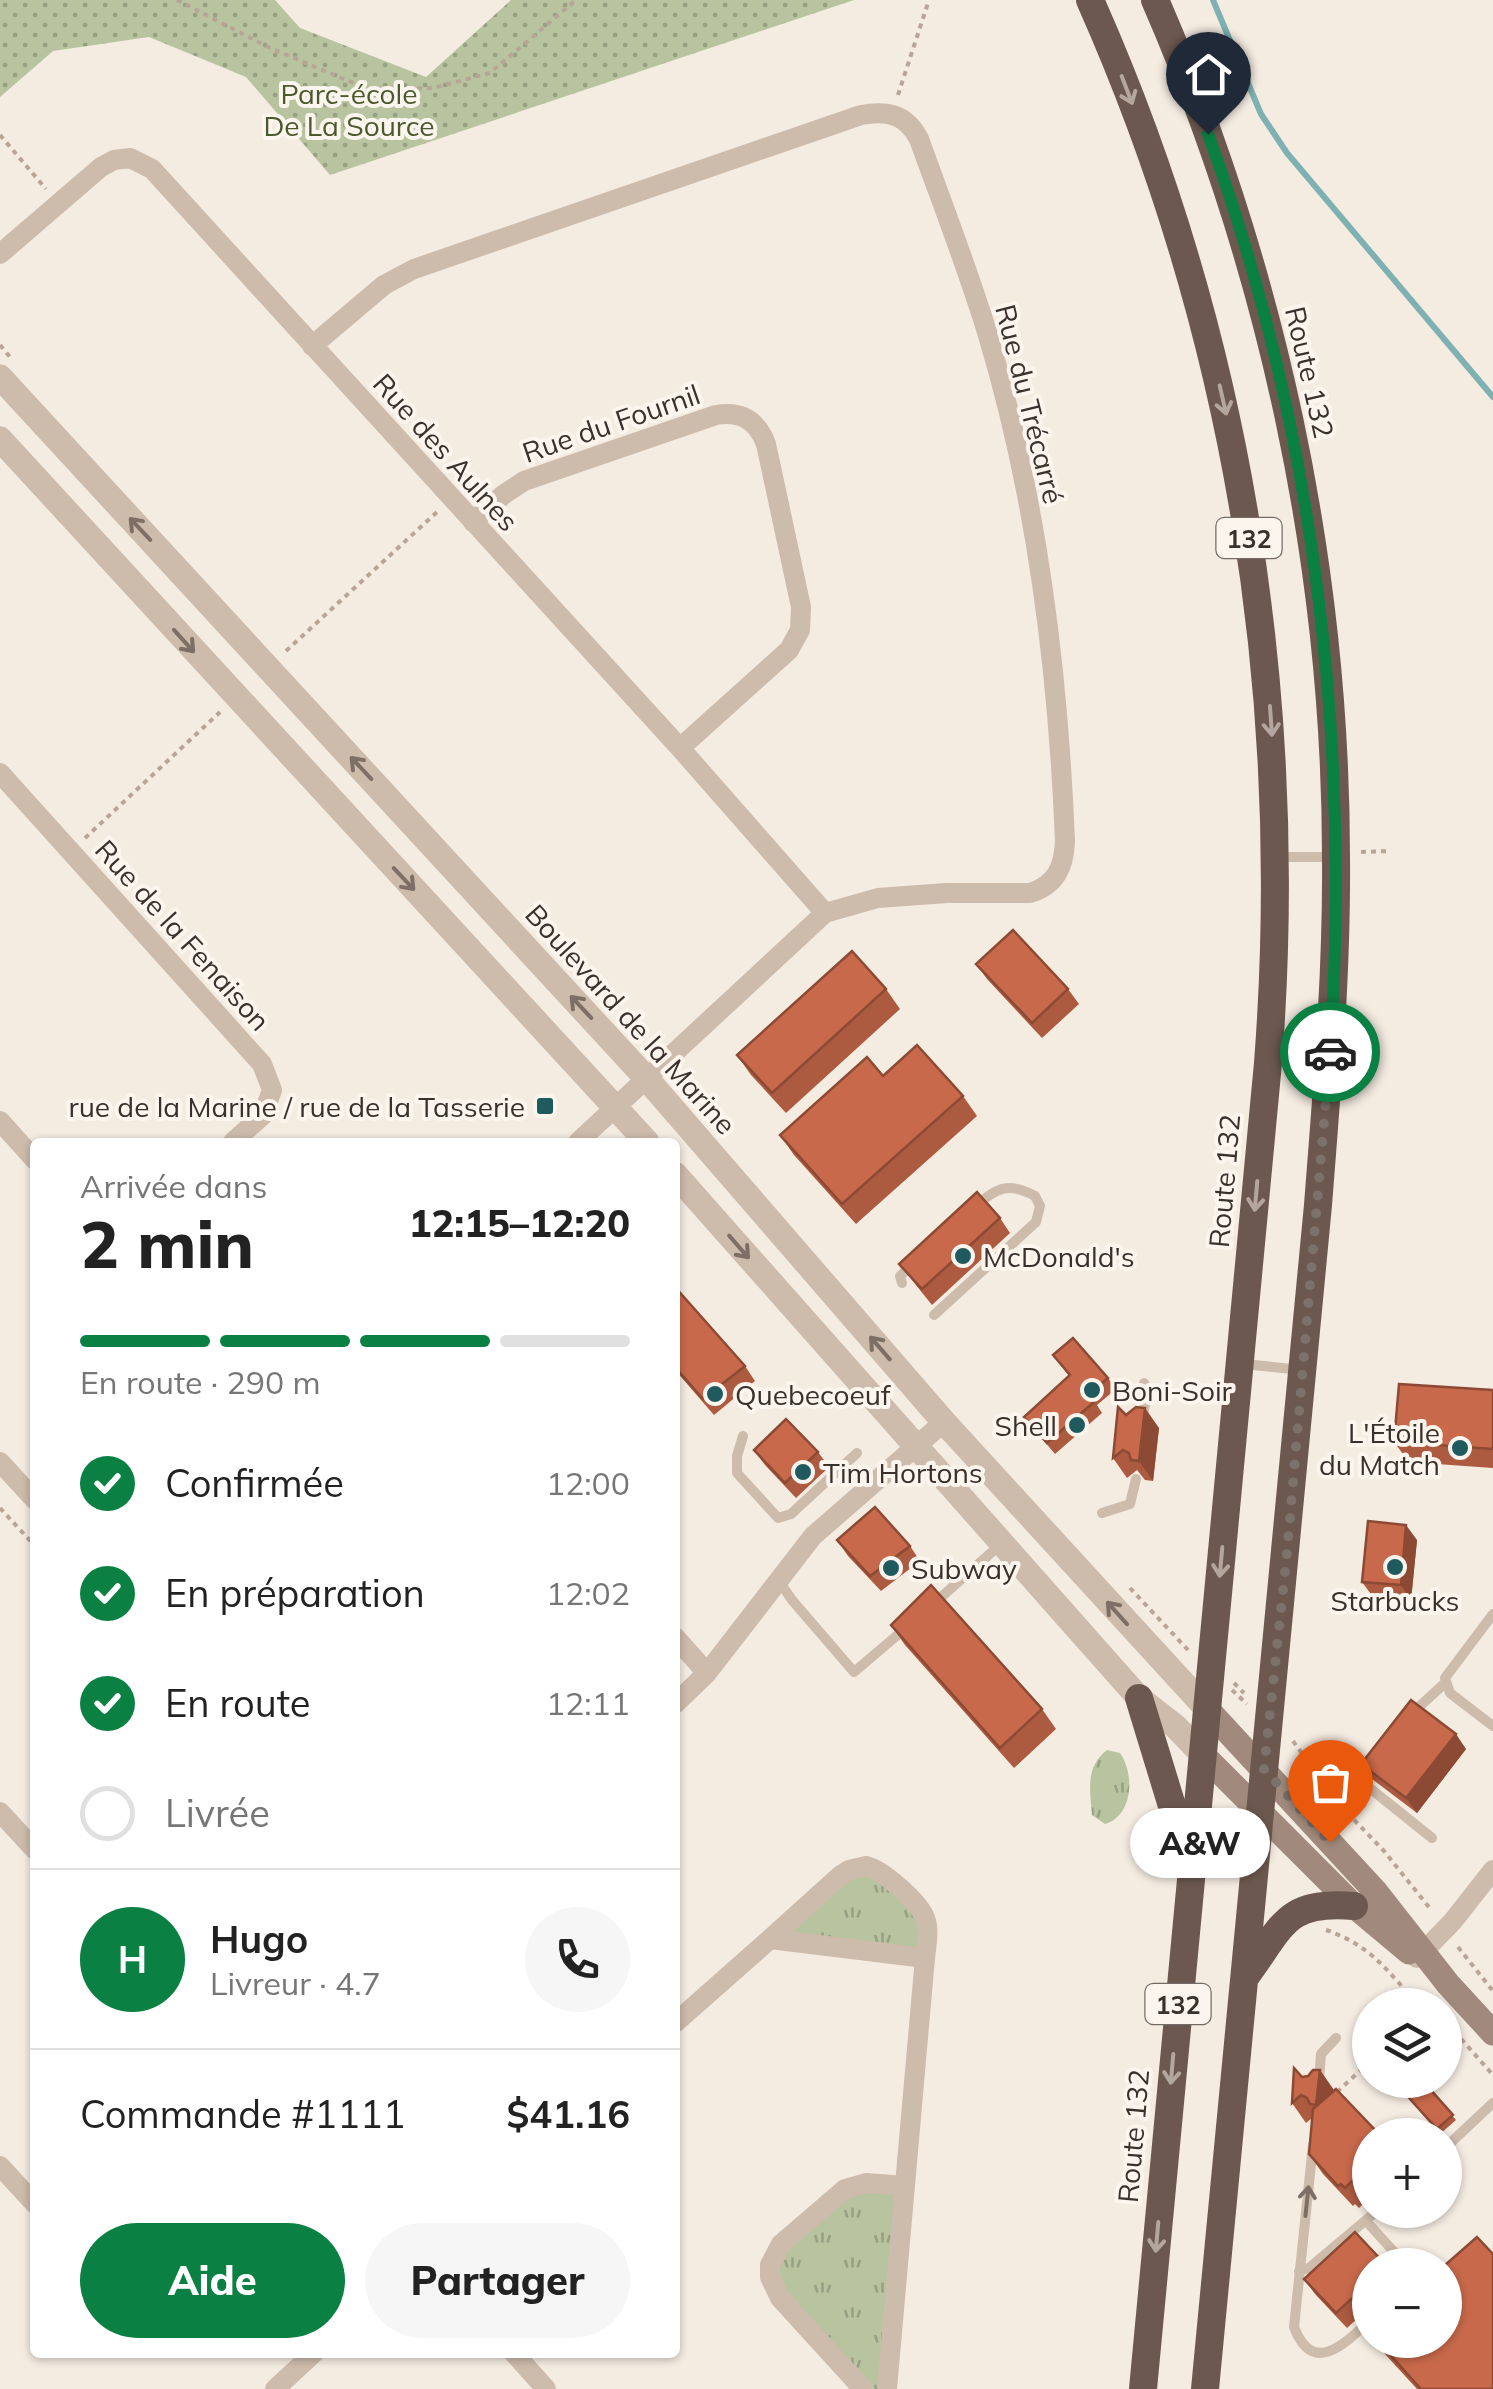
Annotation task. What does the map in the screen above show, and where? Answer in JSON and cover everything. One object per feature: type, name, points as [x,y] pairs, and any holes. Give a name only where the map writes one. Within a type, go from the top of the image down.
[{"type":"highway","name":"Route 132","points":[[1090,0],[1159,174],[1195,286],[1227,416],[1247,519],[1265,651],[1276,858],[1271,1028],[1142,2389]]},
{"type":"highway","name":"Route 132","points":[[1155,0],[1226,187],[1285,400],[1304,497],[1323,632],[1336,857],[1332,1011],[1303,1370],[1205,2389]]},
{"type":"highway","points":[[1139,1698],[1190,1867]]},
{"type":"highway","points":[[1245,1978],[1298,1911],[1324,1904],[1354,1906]]},
{"type":"main road","points":[[1207,1709],[1375,1891],[1420,1955],[1493,2033]]},
{"type":"main road","points":[[1202,1756],[1354,1906],[1420,1955]]},
{"type":"street","points":[[312,346],[384,284],[414,269],[861,115],[892,113]]},
{"type":"street","name":"Rue du Trécarré","points":[[582,1138],[825,913],[878,898],[1030,893],[1050,884],[1064,856],[1061,738],[1046,594],[1020,464],[987,332],[919,138],[909,123],[892,113]]},
{"type":"street","name":"Rue des Aulnes","points":[[0,254],[108,163],[122,158],[138,160],[152,168],[680,748],[825,913]]},
{"type":"street","name":"Boulevard de la Marine","points":[[0,377],[647,1079],[944,1422],[1207,1709]]},
{"type":"street","name":"Rue du Fournil","points":[[473,522],[502,495],[532,478],[716,415],[739,414],[756,425],[766,444],[794,570],[801,607],[800,630],[789,650],[680,748]]},
{"type":"street","points":[[0,439],[643,1138]]},
{"type":"street","name":"Rue de la Fenaison","points":[[0,772],[262,1064],[272,1090],[263,1114],[237,1138]]},
{"type":"street","points":[[0,1121],[30,1154]]},
{"type":"street","points":[[680,1180],[1139,1698],[1175,1726],[1202,1756]]},
{"type":"street","points":[[680,1699],[707,1673],[813,1536],[944,1422]]},
{"type":"street","points":[[0,1462],[30,1495]]},
{"type":"street","points":[[680,1643],[707,1673]]},
{"type":"street","points":[[0,1812],[30,1845]]},
{"type":"street","points":[[680,2019],[841,1875],[866,1866],[882,1872],[920,1910],[928,1927],[887,2389]]},
{"type":"street","points":[[1420,1955],[1493,1870]]},
{"type":"street","points":[[770,1940],[925,1958]]},
{"type":"street","points":[[0,2166],[30,2199]]},
{"type":"street","points":[[863,2389],[780,2298],[770,2277],[770,2265],[781,2244],[845,2189],[866,2184],[905,2186]]},
{"type":"street","points":[[276,2389],[309,2358]]},
{"type":"street","points":[[518,2358],[546,2389]]},
{"type":"lane","points":[[1276,858],[1336,857]]},
{"type":"lane","points":[[934,1316],[1036,1222],[1040,1206],[1035,1196],[1017,1186],[1002,1187],[966,1216]]},
{"type":"lane","points":[[902,1283],[900,1276],[926,1252]]},
{"type":"lane","points":[[1240,1364],[1303,1370]]},
{"type":"lane","points":[[1142,1426],[1148,1390],[1144,1383]]},
{"type":"lane","points":[[743,1436],[737,1456],[738,1473],[778,1518],[791,1514],[857,1452]]},
{"type":"lane","points":[[1102,1513],[1130,1504],[1136,1479]]},
{"type":"lane","points":[[926,1610],[1002,1544]]},
{"type":"lane","points":[[778,1580],[854,1672],[912,1622]]},
{"type":"lane","points":[[1405,1720],[1445,1683],[1451,1667],[1493,1614]]},
{"type":"lane","points":[[1445,1683],[1450,1693],[1493,1726]]},
{"type":"lane","points":[[1382,1747],[1367,1764],[1361,1781],[1432,1838]]},
{"type":"lane","points":[[1318,2089],[1321,2054],[1336,2038]]},
{"type":"lane","points":[[1462,2132],[1493,2103]]},
{"type":"lane","points":[[1314,2132],[1294,2327],[1308,2347],[1320,2353],[1334,2352],[1352,2336]]},
{"type":"lane","points":[[1299,2272],[1309,2268],[1353,2228]]},
{"type":"lane","points":[[1372,2228],[1391,2248]]},
{"type":"path","points":[[177,0],[268,47],[370,90],[432,88],[490,73],[576,0]]},
{"type":"path","points":[[892,113],[929,0]]},
{"type":"path","points":[[0,135],[59,204]]},
{"type":"path","points":[[268,668],[451,499]]},
{"type":"path","points":[[70,852],[236,698]]},
{"type":"path","points":[[1336,857],[1390,851]]},
{"type":"path","points":[[0,1508],[30,1541]]},
{"type":"path","points":[[1233,1691],[1242,1695],[1234,1683]]},
{"type":"path","points":[[1288,1738],[1305,1754],[1336,1801],[1416,1889]]},
{"type":"path","points":[[1299,1768],[1305,1754]]},
{"type":"path","points":[[1321,1926],[1374,1956],[1404,1988]]},
{"type":"path","points":[[1464,1953],[1493,1991]]},
{"type":"path","points":[[1462,2040],[1493,2075]]},
{"type":"path","points":[[1346,2102],[1336,2092],[1352,2078]]},
{"type":"green space","name":"Parc-école De La Source","points":[[0,0],[275,0],[300,28],[426,77],[511,0],[854,0],[330,175],[246,77],[149,37],[53,51],[0,97]]},
{"type":"green space","points":[[1107,1750],[1120,1753],[1125,1762],[1129,1793],[1121,1812],[1105,1824],[1092,1815],[1090,1788],[1095,1764]]},
{"type":"green space","points":[[857,1867],[920,1910],[925,1958],[770,1939]]},
{"type":"green space","points":[[905,2186],[887,2389],[863,2389],[780,2298],[770,2265],[845,2189]]},
{"type":"building","points":[[1013,930],[1068,989],[1032,1023],[976,964]]},
{"type":"building","points":[[852,951],[886,989],[772,1093],[737,1055]]},
{"type":"building","points":[[917,1045],[963,1096],[842,1204],[780,1135],[867,1057],[883,1076]]},
{"type":"building","points":[[977,1192],[1000,1218],[922,1289],[899,1264]]},
{"type":"building","points":[[680,1293],[745,1366],[703,1399],[680,1373]]},
{"type":"building","points":[[1073,1338],[1108,1378],[1088,1395],[1094,1402],[1047,1443],[1024,1417],[1070,1375],[1053,1355]]},
{"type":"building","points":[[1399,1384],[1493,1390],[1493,1449],[1394,1442]]},
{"type":"building","points":[[1118,1407],[1126,1415],[1136,1407],[1145,1408],[1139,1461],[1131,1460],[1123,1450],[1113,1458]]},
{"type":"building","points":[[786,1419],[818,1452],[785,1483],[754,1450]]},
{"type":"building","points":[[875,1507],[910,1546],[870,1576],[837,1540]]},
{"type":"building","points":[[1368,1521],[1406,1525],[1401,1585],[1362,1582]]},
{"type":"building","points":[[931,1585],[1042,1709],[1000,1748],[891,1625]]},
{"type":"building","points":[[1411,1700],[1456,1734],[1406,1798],[1361,1764]]},
{"type":"building","points":[[1294,2068],[1302,2077],[1320,2070],[1316,2105],[1301,2095],[1292,2103]]},
{"type":"building","points":[[1336,2089],[1364,2118],[1352,2118],[1352,2181],[1345,2188],[1338,2186],[1309,2154],[1313,2109]]},
{"type":"building","points":[[1409,2098],[1438,2098],[1453,2115],[1427,2118]]},
{"type":"building","points":[[1355,2232],[1370,2248],[1352,2248],[1352,2298],[1336,2313],[1304,2279]]},
{"type":"building","points":[[1477,2237],[1493,2254],[1493,2389],[1421,2389],[1393,2358],[1462,2358],[1462,2250]]},
{"type":"waterway","points":[[1213,0],[1261,114],[1287,153],[1493,397]]},
{"type":"way so far","points":[[1330,1052],[1287,1553],[1264,1769],[1330,1842]]},
{"type":"place","name":"rue de la Marine / rue de la Tasserie","points":[[545,1106]]},
{"type":"place","name":"McDonald's","points":[[963,1256]]},
{"type":"place","name":"Boni-Soir","points":[[1092,1390]]},
{"type":"place","name":"Quebecoeuf","points":[[715,1394]]},
{"type":"place","name":"Shell","points":[[1077,1425]]},
{"type":"place","name":"L'Étoile du Match","points":[[1460,1448]]},
{"type":"place","name":"Tim Hortons","points":[[803,1472]]},
{"type":"place","name":"Starbucks","points":[[1395,1567]]},
{"type":"place","name":"Subway","points":[[891,1568]]},
{"type":"place","name":"A&W","points":[[1330,1842]]},
{"type":"route","points":[[1208,134],[1252,272],[1277,367],[1298,467],[1319,601],[1336,833],[1330,1052]]}]
